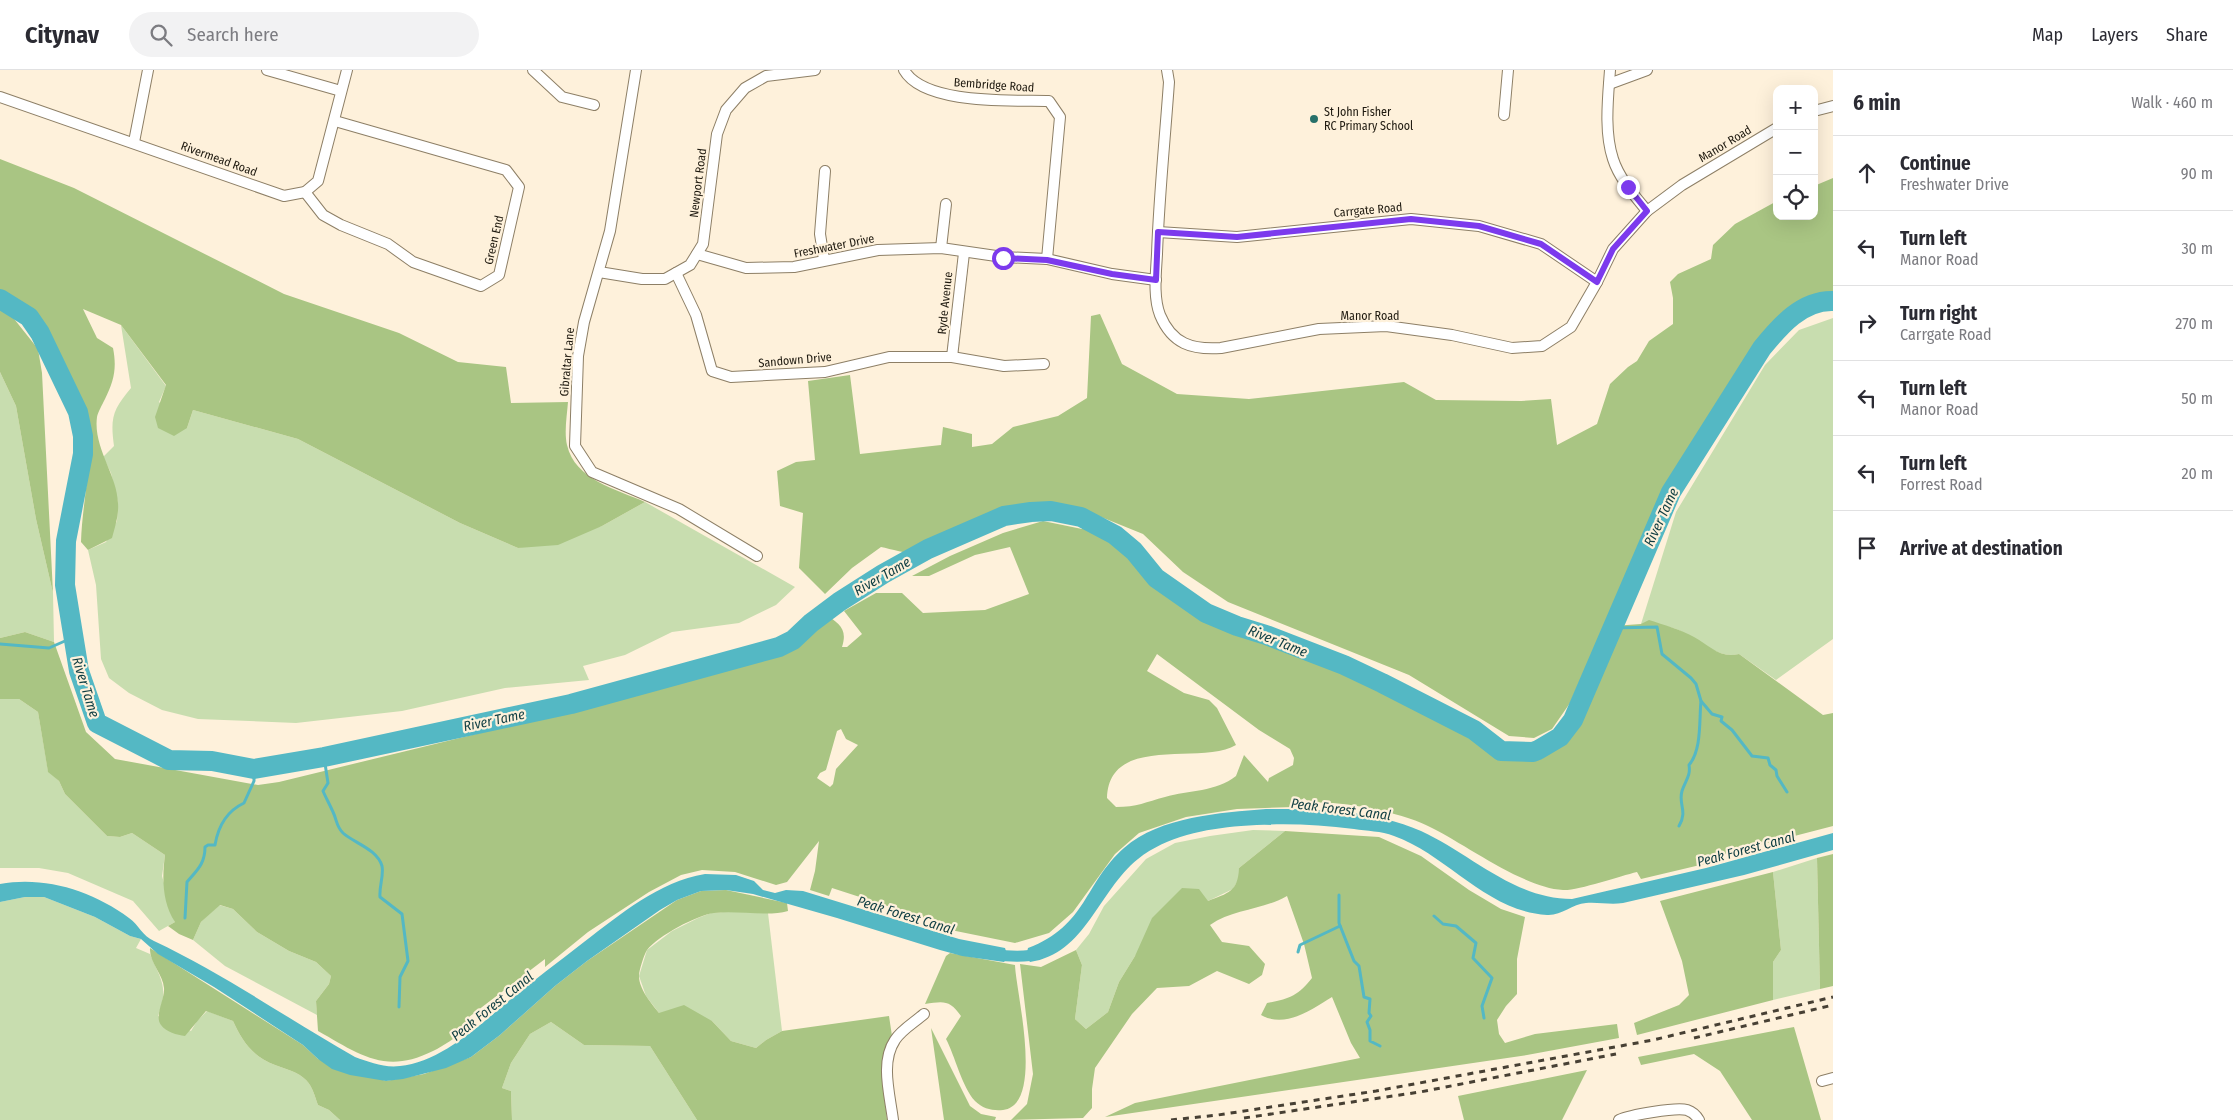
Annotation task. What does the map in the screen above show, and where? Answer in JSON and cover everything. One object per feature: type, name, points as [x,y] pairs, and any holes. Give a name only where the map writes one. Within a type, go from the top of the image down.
[{"type":"street","points":[[134,142],[148,70]]},
{"type":"street","points":[[267,70],[341,91]]},
{"type":"street","points":[[305,192],[318,181],[335,121],[346,70]]},
{"type":"street","points":[[533,70],[562,97],[594,105]]},
{"type":"street","name":"Gibraltar Lane","points":[[636,70],[610,231],[584,322],[578,356],[575,446],[592,472],[679,509],[757,556]]},
{"type":"street","name":"Newport Road","points":[[599,272],[642,279],[665,279],[690,265],[703,244],[717,134],[726,110],[745,88],[766,76],[815,70]]},
{"type":"street","name":"Bembridge Road","points":[[904,70],[907,76],[922,86],[956,98],[1048,101],[1060,117],[1047,260]]},
{"type":"street","name":"Manor Road","points":[[1167,70],[1170,82],[1156,280],[1159,313],[1171,334],[1180,342],[1207,349],[1221,348],[1319,328],[1386,326],[1452,335],[1512,348],[1542,346],[1571,327],[1597,282],[1613,249],[1647,211],[1682,184],[1774,130]]},
{"type":"street","points":[[1504,115],[1508,70]]},
{"type":"street","points":[[1610,70],[1608,126],[1613,159],[1628,187],[1647,211]]},
{"type":"street","points":[[1609,84],[1647,70]]},
{"type":"street","name":"Rivermead Road","points":[[0,97],[134,142],[284,196],[305,192]]},
{"type":"street","points":[[1818,110],[1833,106]]},
{"type":"street","name":"Green End","points":[[305,192],[323,215],[388,244],[413,262],[481,286],[499,275],[519,187],[506,170],[335,121]]},
{"type":"street","points":[[824,259],[820,234],[825,171]]},
{"type":"street","points":[[941,248],[946,204]]},
{"type":"street","name":"Carrgate Road","points":[[1158,232],[1237,237],[1411,219],[1479,226],[1541,244],[1597,282]]},
{"type":"street","name":"Freshwater Drive","points":[[697,254],[746,268],[794,267],[824,259],[878,250],[941,248],[1003,258],[1047,260],[1112,274],[1156,280]]},
{"type":"street","name":"Ryde Avenue","points":[[952,357],[964,253]]},
{"type":"street","name":"Sandown Drive","points":[[676,273],[696,315],[712,370],[731,377],[825,372],[889,357],[952,357],[1004,366],[1044,364]]},
{"type":"street","points":[[893,1120],[887,1078],[888,1056],[895,1040],[924,1014]]},
{"type":"street","points":[[1822,1081],[1833,1078]]},
{"type":"street","points":[[1619,1120],[1643,1114],[1686,1110],[1694,1113],[1699,1120]]},
{"type":"green space","points":[[0,159],[74,188],[284,294],[399,333],[458,362],[506,367],[511,403],[568,402],[566,440],[571,457],[578,467],[598,482],[645,502],[602,526],[558,545],[518,548],[460,523],[298,439],[193,410],[187,428],[174,436],[158,428],[155,417],[166,385],[121,325],[83,309],[97,338],[113,348],[115,362],[111,386],[97,417],[97,428],[98,439],[117,492],[118,507],[116,521],[112,538],[88,550],[81,542],[89,453],[89,440],[82,413],[57,353],[40,320],[25,305],[0,293]]},
{"type":"green space","points":[[1833,178],[1833,301],[1811,305],[1802,310],[1784,323],[1762,348],[1671,492],[1652,536],[1646,531],[1570,703],[1552,729],[1534,738],[1509,736],[1409,675],[1228,602],[1183,572],[1143,534],[1074,506],[1070,514],[1038,512],[995,521],[919,554],[881,547],[852,568],[825,594],[799,568],[803,513],[780,506],[777,471],[796,462],[815,460],[808,381],[850,375],[860,454],[941,445],[943,427],[972,434],[972,447],[992,444],[1013,427],[1058,416],[1087,398],[1091,316],[1100,314],[1122,364],[1177,394],[1249,399],[1404,382],[1436,400],[1521,401],[1551,399],[1557,445],[1597,424],[1610,384],[1637,361],[1649,341],[1673,324],[1673,298],[1670,282],[1678,274],[1711,259],[1713,245],[1735,224],[1773,203],[1773,220],[1818,220],[1818,184]]},
{"type":"green space","points":[[0,308],[11,315],[38,349],[42,373],[53,593],[36,519],[16,406],[0,372]]},
{"type":"green space","points":[[1833,318],[1833,639],[1776,680],[1739,654],[1723,654],[1715,651],[1672,628],[1641,624],[1676,512],[1765,365],[1799,330]]},
{"type":"green space","points":[[121,325],[166,386],[159,402],[187,428],[193,410],[298,439],[460,523],[518,548],[602,526],[645,502],[795,587],[776,605],[739,623],[672,632],[625,655],[583,666],[589,680],[505,688],[402,711],[296,723],[198,719],[162,710],[129,693],[109,678],[101,659],[96,585],[88,550],[106,542],[117,521],[118,503],[111,473],[103,457],[114,446],[112,428],[114,414],[120,402],[131,388]]},
{"type":"green space","points":[[0,372],[16,406],[36,519],[53,593],[54,642],[25,632],[0,638]]},
{"type":"green space","points":[[1081,517],[1115,535],[1134,551],[1156,578],[1206,613],[1236,626],[1266,635],[1344,665],[1474,730],[1501,751],[1533,752],[1560,737],[1573,720],[1613,626],[1641,624],[1649,620],[1678,629],[1720,653],[1726,655],[1739,654],[1823,715],[1833,713],[1833,826],[1714,857],[1717,861],[1641,879],[1637,872],[1588,886],[1563,890],[1548,888],[1531,882],[1496,865],[1432,828],[1406,817],[1355,806],[1310,803],[1304,798],[1292,807],[1237,809],[1186,817],[1139,833],[1115,854],[1073,912],[1049,933],[1015,943],[936,927],[937,922],[832,888],[829,896],[810,890],[819,841],[787,882],[776,885],[735,872],[702,870],[681,875],[649,892],[588,932],[545,967],[545,959],[469,1017],[465,1031],[445,1044],[416,1058],[386,1061],[360,1054],[318,1031],[316,1001],[329,984],[331,976],[316,962],[289,951],[257,932],[233,909],[220,905],[201,922],[193,940],[179,934],[168,926],[175,922],[165,898],[163,872],[165,855],[132,833],[120,837],[107,836],[65,794],[59,781],[48,772],[38,712],[19,699],[0,699],[0,638],[25,632],[54,642],[86,732],[115,759],[258,785],[279,782],[648,692],[645,685],[719,662],[779,647],[793,640],[824,613],[841,627],[844,635],[842,647],[847,647],[862,634],[844,611],[876,593],[902,593],[923,613],[985,610],[1029,594],[1010,547],[975,555],[929,576],[912,576],[950,556],[1003,533],[1043,521],[1082,529]],"holes":[[[1157,654],[1259,730],[1290,749],[1294,758],[1293,765],[1269,778],[1268,782],[1244,755],[1236,776],[1220,785],[1136,805],[1116,807],[1107,798],[1112,778],[1123,765],[1140,758],[1221,751],[1236,745],[1217,708],[1209,700],[1184,693],[1147,671]],[[841,729],[846,739],[858,745],[836,769],[833,784],[830,787],[817,778],[820,773],[826,770],[837,731]]]},
{"type":"green space","points":[[0,699],[19,699],[38,712],[48,771],[59,781],[65,794],[107,836],[120,837],[132,833],[165,855],[162,876],[175,922],[159,931],[133,901],[68,873],[39,868],[0,868]]},
{"type":"green space","points":[[1253,830],[1285,831],[1239,868],[1239,879],[1233,889],[1208,901],[1135,956],[1119,982],[1108,1012],[1086,1029],[1075,1019],[1082,965],[1076,950],[1089,934],[1104,906],[1146,859],[1175,843]]},
{"type":"green space","points":[[1285,831],[1379,837],[1421,856],[1469,890],[1501,909],[1525,917],[1517,959],[1517,994],[1497,1020],[1499,1034],[1505,1043],[1535,1034],[1617,1024],[1619,1038],[1527,1055],[1105,1117],[1135,1103],[1360,1058],[1351,1043],[1332,997],[1307,1012],[1289,1019],[1270,1019],[1261,1015],[1267,1003],[1293,996],[1312,978],[1304,944],[1287,896],[1278,901],[1228,916],[1210,925],[1222,942],[1249,946],[1265,964],[1262,975],[1249,984],[1217,971],[1189,986],[1157,988],[1132,1014],[1095,1068],[1092,1108],[1083,1118],[1011,1120],[1027,1104],[1033,1074],[1020,964],[1041,967],[1076,950],[1082,965],[1075,1019],[1086,1029],[1108,1012],[1119,982],[1135,956],[1152,918],[1182,888],[1199,889],[1208,901],[1226,893],[1237,882],[1239,868]]},
{"type":"green space","points":[[1833,854],[1833,986],[1820,989],[1817,858]]},
{"type":"green space","points":[[1817,858],[1820,989],[1773,1000],[1773,962],[1781,950],[1773,872]]},
{"type":"green space","points":[[1773,872],[1781,950],[1773,962],[1773,1000],[1637,1035],[1634,1023],[1679,1005],[1689,995],[1682,961],[1660,901]]},
{"type":"green space","points":[[726,890],[787,903],[788,911],[780,913],[714,913],[688,922],[669,933],[652,944],[644,955],[639,976],[643,991],[649,1000],[659,1013],[684,1005],[712,1021],[731,1041],[756,1048],[782,1031],[889,1016],[892,1036],[883,1080],[887,1120],[697,1120],[650,1046],[584,1045],[551,1022],[530,1034],[511,1063],[502,1088],[511,1091],[512,1120],[340,1120],[329,1110],[318,1105],[314,1092],[303,1077],[267,1062],[254,1053],[244,1042],[233,1021],[206,1011],[185,1036],[169,1031],[159,1021],[164,988],[150,953],[150,948],[303,1045],[318,1059],[386,1081],[424,1074],[471,1057],[500,1035],[555,986],[587,961],[677,900],[701,891]]},
{"type":"green space","points":[[25,897],[44,897],[95,917],[130,936],[141,939],[136,948],[150,954],[162,984],[163,998],[158,1016],[191,1031],[197,1021],[207,1011],[233,1021],[244,1042],[254,1053],[267,1062],[303,1077],[314,1092],[318,1105],[329,1110],[340,1120],[0,1120],[0,902]]},
{"type":"green space","points":[[219,905],[233,909],[257,932],[289,951],[316,962],[331,976],[329,984],[316,1001],[317,1015],[225,966],[193,940],[201,922]]},
{"type":"green space","points":[[738,911],[768,913],[782,1031],[756,1048],[731,1041],[712,1021],[659,1013],[646,996],[639,976],[647,950],[672,931],[711,913]]},
{"type":"green space","points":[[950,953],[1015,965],[1023,1021],[1026,1069],[1023,1089],[1016,1103],[1003,1110],[988,1109],[978,1104],[970,1095],[962,1080],[946,1039],[961,1016],[950,1004],[937,1002],[925,1004],[946,956]]},
{"type":"green space","points":[[551,1022],[584,1045],[650,1046],[697,1120],[512,1120],[511,1091],[502,1088],[511,1063],[530,1034]]},
{"type":"green space","points":[[1794,1027],[1821,1120],[1752,1120],[1720,1071],[1694,1054],[1641,1065],[1638,1057]]},
{"type":"green space","points":[[931,1028],[970,1106],[981,1114],[996,1117],[995,1120],[944,1120]]},
{"type":"green space","points":[[1587,1070],[1562,1120],[1464,1120],[1458,1096]]},
{"type":"water","points":[[1266,809],[1345,812],[1403,824],[1421,831],[1512,884],[1531,892],[1551,897],[1572,899],[1706,868],[1833,833],[1833,850],[1744,875],[1623,903],[1586,903],[1576,905],[1557,914],[1547,915],[1525,911],[1505,904],[1486,894],[1433,856],[1389,834],[1311,825],[1269,824],[1227,827],[1174,839],[1149,851],[1124,872],[1090,920],[1065,947],[1049,957],[1030,962],[1026,956],[1028,948],[1047,939],[1074,916],[1111,861],[1139,837],[1155,829],[1192,818]]},
{"type":"water","points":[[705,874],[736,875],[754,881],[763,890],[775,893],[786,890],[803,891],[959,939],[1005,948],[1008,957],[1004,962],[962,956],[753,894],[726,890],[701,891],[677,900],[660,910],[587,961],[555,986],[500,1035],[471,1057],[446,1068],[403,1079],[386,1081],[350,1075],[332,1069],[303,1045],[214,987],[158,954],[141,939],[130,936],[95,917],[44,897],[25,897],[0,902],[0,884],[17,882],[51,884],[84,893],[115,908],[129,918],[150,939],[231,982],[355,1057],[377,1064],[400,1066],[429,1058],[457,1042],[598,931],[641,900],[671,884]]},
{"type":"waterway","name":"River Tame","points":[[0,299],[29,317],[40,333],[78,412],[83,436],[83,454],[66,541],[65,585],[79,671],[97,723],[169,760],[212,761],[254,769],[324,757],[571,704],[779,647],[793,640],[811,623],[839,602],[883,574],[928,549],[1004,516],[1051,511],[1081,517],[1115,535],[1134,551],[1156,578],[1206,613],[1344,665],[1474,730],[1501,751],[1533,752],[1560,737],[1573,720],[1671,492],[1762,348],[1784,323],[1802,310],[1811,305],[1833,301]]},
{"type":"waterway","points":[[1612,628],[1657,627],[1662,654],[1691,678],[1696,684],[1701,701],[1712,714],[1722,717],[1721,721],[1732,730],[1752,756],[1768,758],[1770,765],[1776,770],[1777,776],[1787,792]]},
{"type":"waterway","points":[[0,644],[49,648],[74,637]]},
{"type":"waterway","points":[[1679,826],[1683,816],[1682,791],[1688,775],[1689,765],[1698,743],[1701,701]]},
{"type":"waterway","points":[[324,757],[328,783],[323,791],[339,828],[379,860],[382,866],[380,897],[402,914],[408,961],[400,977],[399,1007]]},
{"type":"waterway","points":[[185,918],[187,882],[202,862],[205,847],[215,845],[218,832],[224,820],[233,810],[244,803],[254,781],[254,769]]},
{"type":"waterway","points":[[1339,895],[1339,923],[1354,961],[1359,966],[1364,997],[1370,999],[1369,1013],[1371,1016],[1367,1022],[1370,1030],[1370,1041],[1380,1046]]},
{"type":"waterway","points":[[1434,916],[1443,924],[1456,926],[1476,943],[1473,958],[1492,978],[1482,1006],[1484,1018]]},
{"type":"waterway","points":[[1298,952],[1300,945],[1340,926]]},
{"type":"waterway","name":"Peak Forest Canal","points":[[993,954],[1029,956],[1041,953]]},
{"type":"railway","points":[[1171,1120],[1218,1115],[1376,1091],[1653,1040],[1833,997]]},
{"type":"railway","points":[[1694,1038],[1833,1005]]},
{"type":"railway","points":[[1244,1118],[1420,1092],[1616,1054]]},
{"type":"place","name":"St John Fisher RC Primary School","points":[[1314,119]]},
{"type":"route","points":[[1003,258],[1047,260],[1112,274],[1156,280],[1158,232],[1237,237],[1308,228],[1411,219],[1479,226],[1541,244],[1597,282],[1613,249],[1647,211],[1628,187]]}]
